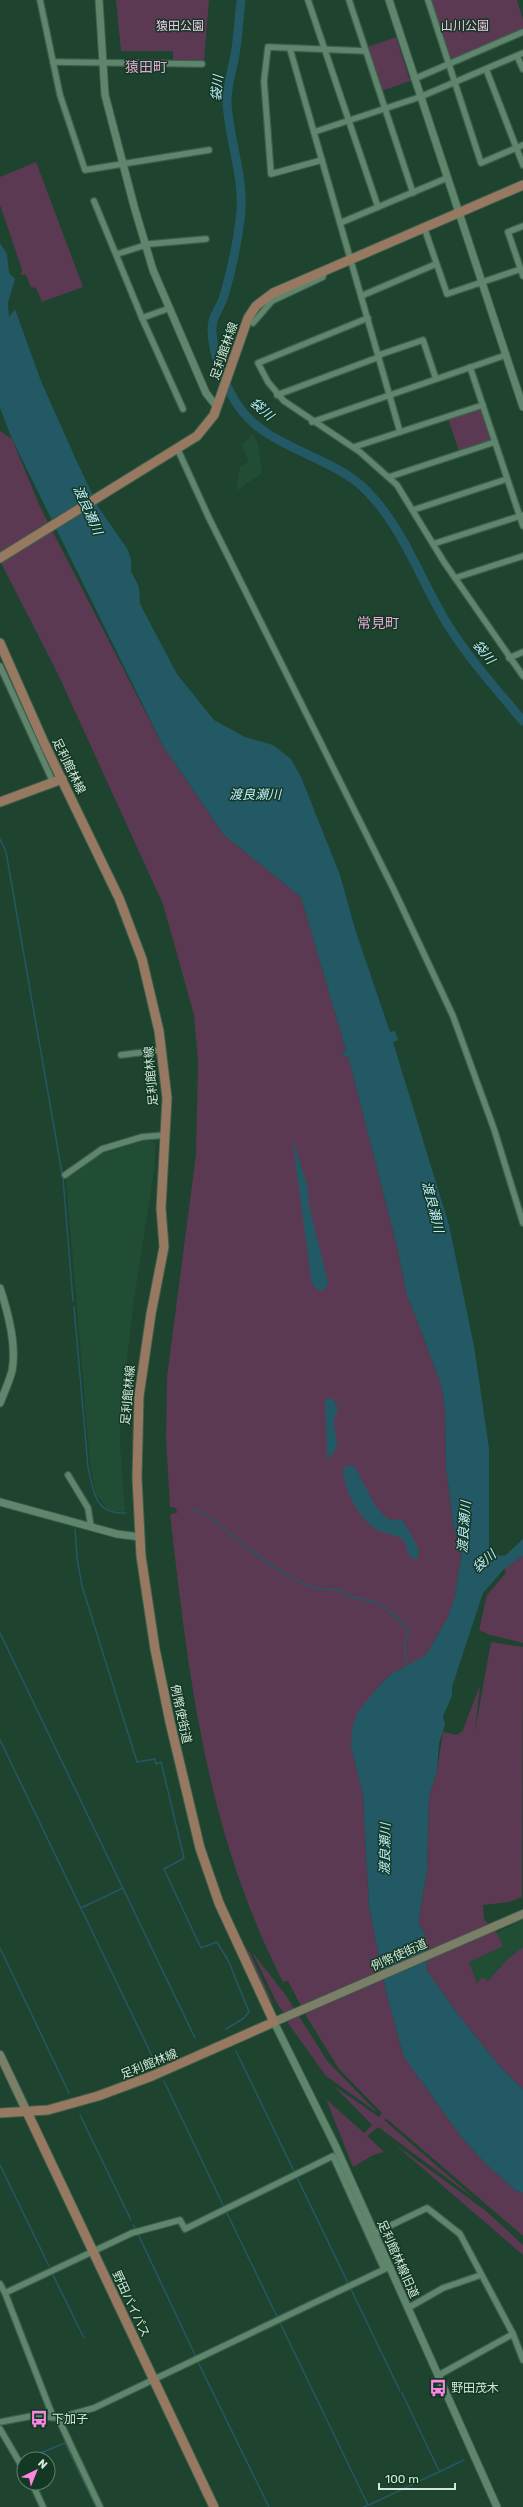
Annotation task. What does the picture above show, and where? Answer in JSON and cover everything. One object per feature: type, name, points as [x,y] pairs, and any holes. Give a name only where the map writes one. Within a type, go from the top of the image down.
[{"type":"main road","name":"足利館林線","points":[[0,558],[175,452],[202,432],[211,420],[217,406],[242,331],[256,306],[266,298],[351,258],[523,185]]},
{"type":"main road","name":"足利館林線","points":[[0,643],[62,779],[90,833],[128,921],[148,984],[162,1050],[167,1098],[161,1208],[164,1251],[151,1314],[139,1396],[137,1478],[140,1537]]},
{"type":"main road","points":[[0,802],[62,779]]},
{"type":"main road","name":"例幣使街道","points":[[140,1537],[156,1649],[179,1764],[198,1841],[219,1903],[274,2022],[523,1914]]},
{"type":"main road","name":"足利館林線","points":[[0,2113],[27,2112],[69,2105],[152,2076],[274,2022]]},
{"type":"main road","points":[[0,2055],[27,2112]]},
{"type":"main road","name":"野田バイパス","points":[[27,2112],[214,2507]]},
{"type":"street","points":[[40,0],[60,95],[85,170],[209,150]]},
{"type":"street","points":[[99,0],[106,104],[145,245],[206,393],[217,406]]},
{"type":"street","points":[[308,0],[378,207]]},
{"type":"street","points":[[349,0],[413,192]]},
{"type":"street","points":[[389,0],[523,407]]},
{"type":"street","points":[[428,0],[481,162],[523,145]]},
{"type":"street","points":[[414,79],[523,32]]},
{"type":"street","points":[[322,160],[271,174],[264,81],[268,48],[365,51]]},
{"type":"street","points":[[290,49],[400,432]]},
{"type":"street","points":[[314,132],[420,97],[520,54],[523,69]]},
{"type":"street","points":[[53,62],[202,64]]},
{"type":"street","points":[[486,69],[523,165]]},
{"type":"street","points":[[340,223],[447,178]]},
{"type":"street","points":[[94,201],[142,318],[183,409]]},
{"type":"street","points":[[523,226],[508,232],[523,276]]},
{"type":"street","points":[[424,227],[447,294],[521,269]]},
{"type":"street","points":[[117,254],[145,245],[206,239]]},
{"type":"street","points":[[361,296],[436,264]]},
{"type":"street","points":[[253,323],[272,301],[323,277],[324,270]]},
{"type":"street","points":[[142,318],[170,308]]},
{"type":"street","points":[[368,318],[258,363],[277,395],[312,422],[354,447],[389,477],[414,510],[433,544],[455,578],[509,658],[523,676]]},
{"type":"street","points":[[277,395],[422,340],[436,379]]},
{"type":"street","points":[[312,422],[506,355]]},
{"type":"street","points":[[470,367],[507,479],[521,515],[523,526]]},
{"type":"street","points":[[354,447],[483,405]]},
{"type":"street","points":[[389,477],[495,442]]},
{"type":"street","points":[[175,452],[418,939],[450,1009],[494,1129],[523,1223]]},
{"type":"street","points":[[414,510],[507,479]]},
{"type":"street","points":[[433,544],[521,515]]},
{"type":"street","points":[[455,578],[523,556]]},
{"type":"street","points":[[509,658],[523,652]]},
{"type":"street","points":[[0,666],[53,782]]},
{"type":"street","points":[[121,1055],[162,1050]]},
{"type":"street","points":[[65,1175],[102,1149],[142,1137],[166,1135]]},
{"type":"street","points":[[0,1288],[13,1356],[11,1372],[0,1403]]},
{"type":"street","points":[[68,1475],[88,1508],[92,1527]]},
{"type":"street","points":[[0,1502],[92,1527],[140,1537]]},
{"type":"street","name":"足利館林線旧道","points":[[274,2022],[336,2147],[375,2233],[387,2268],[408,2308],[439,2375],[497,2507]]},
{"type":"street","points":[[0,2422],[24,2417],[56,2418],[94,2408],[387,2268],[333,2156],[185,2229],[180,2220],[138,2230],[5,2293]]},
{"type":"street","points":[[375,2233],[427,2208],[460,2234],[513,2334],[523,2360]]},
{"type":"street","points":[[408,2308],[443,2288],[481,2275]]},
{"type":"street","points":[[0,2284],[56,2418],[100,2507]]},
{"type":"street","points":[[439,2375],[513,2334]]},
{"type":"street","points":[[0,2429],[16,2456]]},
{"type":"street","points":[[36,2491],[43,2507]]},
{"type":"shaded area","points":[[253,434],[258,444],[262,473],[236,491],[240,467],[249,462],[242,445]]},
{"type":"shaded area","points":[[143,1140],[155,1142],[155,1165],[133,1307],[121,1413],[120,1442],[125,1511],[115,1512],[107,1509],[96,1494],[90,1464],[66,1178],[75,1174],[97,1156]]},
{"type":"shaded area","points":[[523,1920],[523,2052],[477,1983],[469,1962],[502,1946],[497,1933]]},
{"type":"green space","name":"猿田公園","points":[[116,0],[209,0],[204,61],[173,61],[173,51],[121,51]]},
{"type":"green space","name":"山川公園","points":[[430,0],[517,0],[523,20],[523,30],[450,61]]},
{"type":"green space","points":[[396,37],[410,81],[381,91],[367,47]]},
{"type":"green space","points":[[36,162],[83,287],[42,302],[36,288],[31,287],[26,275],[21,275],[22,269],[0,205],[0,177]]},
{"type":"green space","points":[[478,409],[483,410],[491,436],[489,441],[459,451],[448,419]]},
{"type":"green space","points":[[0,431],[12,439],[40,507],[163,746],[224,835],[301,897],[346,1050],[341,1056],[348,1056],[398,1250],[406,1292],[441,1384],[445,1407],[446,1467],[454,1529],[462,1551],[455,1597],[448,1617],[435,1640],[425,1657],[391,1674],[376,1689],[351,1746],[363,1795],[369,1907],[387,1996],[404,2057],[462,2138],[487,2165],[515,2190],[523,2193],[523,2236],[387,2119],[384,2120],[475,2199],[378,2127],[367,2136],[384,2152],[373,2155],[353,2167],[326,2099],[364,2133],[372,2125],[334,2086],[379,2117],[382,2113],[339,2069],[308,2019],[288,1981],[283,1982],[257,1925],[236,1868],[218,1811],[194,1695],[185,1636],[170,1514],[177,1513],[176,1508],[170,1507],[166,1439],[167,1377],[196,1155],[198,1063],[194,1015],[163,904],[57,672],[0,561]]},
{"type":"green space","points":[[523,1556],[523,1643],[490,1635],[479,1630],[487,1595],[506,1573],[504,1569]]},
{"type":"green space","points":[[491,1642],[523,1647],[522,1897],[509,1902],[483,1905],[484,1919],[497,1933],[503,1946],[469,1962],[477,1983],[483,1977],[488,1981],[507,1960],[523,1947],[523,2090],[498,2064],[457,2013],[427,1971],[424,1933],[418,1922],[427,1871],[429,1796],[437,1771],[443,1732],[457,1735],[463,1730],[480,1685],[475,1731]]},
{"type":"green space","points":[[239,1938],[250,1953],[275,2008],[253,1970]]},
{"type":"green space","points":[[252,1952],[285,1994],[328,2062],[378,2113],[326,2076],[288,2023],[289,2020],[278,2005]]},
{"type":"green space","points":[[392,2142],[486,2211],[523,2245],[523,2255]]},
{"type":"water","name":"渡良瀬川","points":[[0,243],[7,254],[9,273],[15,279],[8,303],[9,317],[15,309],[41,381],[78,464],[99,508],[128,550],[131,560],[131,571],[139,587],[140,604],[177,674],[214,720],[245,737],[273,745],[291,759],[301,777],[340,875],[355,929],[390,1032],[395,1031],[398,1040],[393,1042],[449,1225],[474,1346],[489,1448],[489,1550],[500,1556],[506,1555],[523,1539],[523,1556],[504,1569],[483,1593],[452,1687],[452,1696],[443,1716],[445,1725],[439,1744],[437,1771],[429,1796],[427,1871],[418,1922],[424,1933],[427,1971],[457,2013],[498,2064],[523,2090],[523,2193],[515,2190],[487,2165],[462,2138],[404,2057],[387,1996],[369,1907],[363,1795],[351,1746],[352,1729],[357,1713],[376,1689],[391,1674],[425,1656],[448,1617],[455,1596],[462,1551],[454,1529],[446,1467],[445,1407],[441,1384],[406,1292],[398,1250],[348,1056],[341,1057],[346,1050],[301,897],[224,835],[163,746],[12,439],[0,408]]},
{"type":"water","points":[[292,1138],[308,1187],[309,1205],[328,1282],[326,1288],[320,1291],[314,1287],[311,1279]]},
{"type":"water","points":[[327,1398],[333,1399],[338,1408],[334,1422],[337,1443],[335,1451],[327,1459],[325,1401]]},
{"type":"water","points":[[352,1465],[357,1471],[379,1510],[386,1517],[393,1520],[402,1519],[419,1549],[418,1558],[415,1560],[409,1555],[403,1539],[376,1529],[369,1524],[358,1511],[346,1487],[344,1478],[343,1470],[346,1466]]},
{"type":"waterway","name":"袋川","points":[[241,0],[236,48],[227,96],[228,117],[241,190],[241,205],[239,229],[231,268],[224,296],[214,317],[212,326],[217,361],[234,399],[251,421],[283,442],[337,469],[353,479],[379,504],[407,547],[438,608],[456,638],[523,721]]},
{"type":"waterway","points":[[0,839],[6,852],[62,1173]]},
{"type":"waterway","points":[[63,1178],[73,1301]]},
{"type":"waterway","points":[[74,1307],[88,1467],[94,1493],[101,1506],[107,1510],[115,1513],[126,1513]]},
{"type":"waterway","points":[[194,1510],[203,1512],[267,1562],[305,1584],[322,1589],[337,1589],[350,1596],[374,1602],[388,1610],[409,1631],[405,1641],[406,1665]]},
{"type":"waterway","points":[[75,1529],[77,1558],[82,1586],[137,1762],[155,1759],[156,1764],[161,1762],[184,1858],[164,1869],[201,1948],[217,1942],[229,1962],[249,2012],[244,2018],[226,2029]]},
{"type":"waterway","points":[[0,1633],[195,2038]]},
{"type":"waterway","points":[[0,1740],[154,2060]]},
{"type":"waterway","points":[[81,1908],[123,1888]]},
{"type":"waterway","points":[[0,1948],[69,2093]]},
{"type":"waterway","points":[[236,2051],[400,2391]]},
{"type":"waterway","points":[[164,2081],[224,2207]]},
{"type":"waterway","points":[[80,2115],[131,2220]]},
{"type":"waterway","points":[[0,2165],[49,2266]]},
{"type":"waterway","points":[[226,2211],[368,2505],[364,2507]]},
{"type":"waterway","points":[[138,2234],[196,2357]]},
{"type":"waterway","points":[[53,2275],[84,2338]]},
{"type":"waterway","points":[[197,2360],[269,2507]]},
{"type":"waterway","points":[[402,2393],[439,2471]]},
{"type":"waterway","points":[[46,2451],[65,2443],[96,2507]]},
{"type":"waterway","points":[[9,2449],[16,2461]]},
{"type":"waterway","points":[[369,2505],[464,2460]]},
{"type":"place","name":"野田茂木","points":[[438,2388]]},
{"type":"place","name":"下加子","points":[[39,2419]]},
{"type":"district","name":"猿田町","points":[[146,67]]},
{"type":"district","name":"常見町","points":[[378,623]]}]
